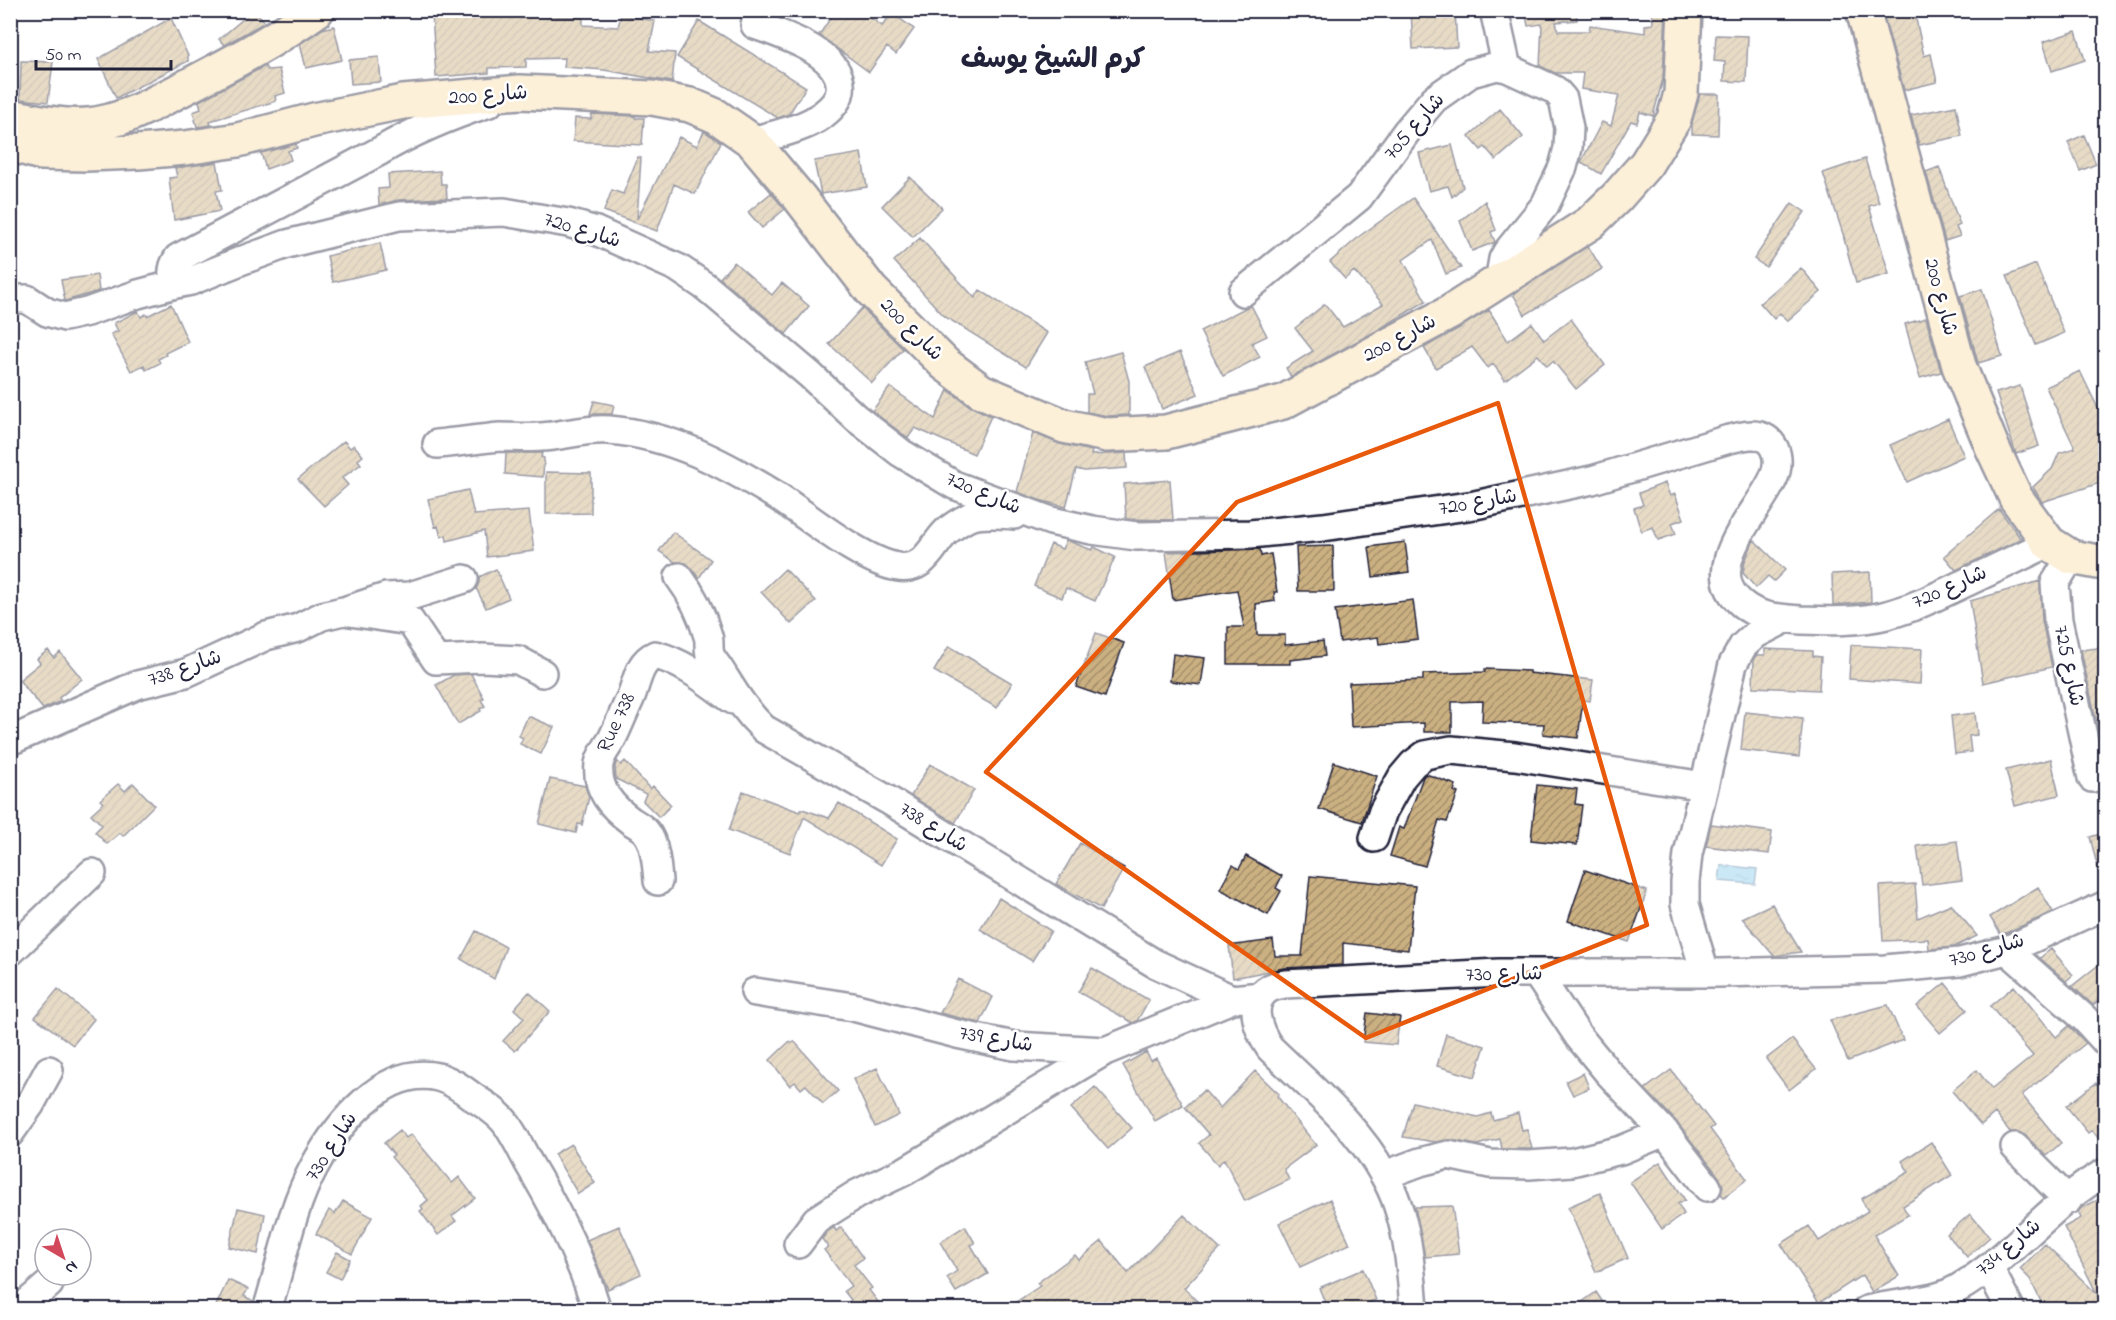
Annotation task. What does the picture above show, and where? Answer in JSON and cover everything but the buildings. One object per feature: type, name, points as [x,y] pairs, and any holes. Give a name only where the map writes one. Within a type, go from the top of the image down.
[{"type":"main road","points":[[10,116],[45,122],[87,125],[117,120],[202,79],[283,35],[317,10]]},
{"type":"main road","name":"شارع 200","points":[[10,144],[41,153],[86,154],[185,148],[238,140],[314,120],[403,102],[520,92],[652,98],[690,105],[716,116],[752,141],[800,197],[871,290],[945,364],[981,391],[1064,426],[1107,435],[1166,432],[1283,402],[1449,314],[1590,223],[1646,164],[1674,119],[1681,93],[1685,10]]},
{"type":"main road","name":"شارع 200","points":[[1863,10],[1959,366],[2016,498],[2060,550]]},
{"type":"main road","points":[[2060,550],[2098,562],[2106,561]]},
{"type":"street","points":[[1494,10],[1507,68],[1555,90],[1563,99],[1567,114],[1568,148],[1563,167],[1545,205],[1503,259],[1499,282]]},
{"type":"street","points":[[752,141],[815,121],[832,107],[840,96],[842,82],[829,60],[789,37],[755,25]]},
{"type":"street","name":"شارع 705","points":[[1243,292],[1359,197],[1407,131],[1434,99],[1472,73],[1497,66],[1507,68]]},
{"type":"street","points":[[176,284],[172,270],[177,258],[408,134],[442,119],[520,92]]},
{"type":"street","name":"شارع 720","points":[[10,298],[27,298],[47,312],[65,317],[87,312],[138,294],[191,281],[287,244],[399,216],[504,212],[568,223],[596,231],[678,268],[706,287],[810,375],[856,418],[901,453],[954,486],[1051,521],[1092,530],[1136,536],[1250,534],[1323,527],[1475,505],[1592,480],[1752,434],[1764,437],[1772,443],[1777,454],[1778,465],[1774,479],[1730,552],[1727,568],[1729,584],[1737,599],[1749,609],[1763,616],[1830,620],[1886,615],[2060,550]]},
{"type":"street","points":[[437,444],[501,437],[540,437],[598,429],[628,432],[686,448],[720,462],[782,499],[843,541],[885,564],[900,568],[918,565],[928,557],[945,533],[971,517],[993,513],[1051,521]]},
{"type":"street","name":"شارع 725","points":[[2060,550],[2055,583],[2058,620],[2092,778]]},
{"type":"street","name":"شارع 738","points":[[679,577],[694,600],[709,638],[710,654],[744,708],[773,736],[888,800],[1144,958],[1193,983],[1232,999],[1261,996]]},
{"type":"street","name":"شارع 738","points":[[10,741],[137,685],[186,673],[266,636],[298,628],[322,616],[353,613],[386,597],[410,596],[464,579]]},
{"type":"street","points":[[353,613],[410,621],[436,660],[483,658],[518,660],[542,673]]},
{"type":"street","points":[[1705,973],[1685,904],[1688,854],[1733,664],[1743,646],[1756,634],[1785,619]]},
{"type":"street","name":"Rue 738","points":[[658,881],[656,857],[647,833],[618,812],[603,793],[599,774],[599,763],[603,752],[632,694],[641,665],[655,655],[664,657],[702,678],[744,708]]},
{"type":"street","points":[[1374,838],[1383,811],[1402,777],[1413,764],[1425,755],[1451,750],[1515,756],[1704,786]]},
{"type":"street","points":[[10,952],[92,873]]},
{"type":"street","name":"شارع 730","points":[[1261,996],[1270,988],[1285,984],[1498,973],[1705,973],[1885,969],[1960,962],[2007,950],[2103,911]]},
{"type":"street","points":[[2007,950],[2084,1018],[2106,1042]]},
{"type":"street","points":[[1537,974],[1579,1037],[1607,1071],[1665,1132],[1707,1187]]},
{"type":"street","name":"شارع 739","points":[[755,992],[853,1007],[1014,1046],[1105,1051],[1232,999]]},
{"type":"street","points":[[1261,996],[1256,1008],[1260,1034],[1270,1048],[1359,1138],[1385,1175],[1398,1207],[1410,1258],[1414,1310]]},
{"type":"street","points":[[798,1244],[816,1220],[826,1213],[857,1194],[905,1171],[1105,1051]]},
{"type":"street","points":[[10,1133],[30,1105],[49,1070]]},
{"type":"street","name":"شارع 730","points":[[267,1310],[296,1210],[314,1167],[330,1143],[361,1103],[391,1082],[408,1077],[438,1077],[486,1106],[505,1122],[570,1238],[597,1310]]},
{"type":"street","points":[[1385,1175],[1420,1162],[1448,1155],[1490,1164],[1529,1165],[1572,1162],[1622,1150],[1665,1132]]},
{"type":"street","points":[[2014,1147],[2067,1200]]},
{"type":"street","name":"شارع 734","points":[[1867,1310],[1917,1301],[1954,1290],[1989,1268],[2028,1236],[2047,1215],[2088,1182],[2106,1172]]},
{"type":"street","points":[[1989,1268],[2011,1310]]},
{"type":"street","points":[[19,1310],[46,1287]]},
{"type":"highlighted area","points":[[1498,403],[1647,925],[1366,1038],[986,772],[1237,502]]},
{"type":"water","points":[[1721,865],[1757,869],[1755,884],[1719,881]]},
{"type":"district","name":"كرم الشيخ يوسف","points":[[1053,60]]}]
